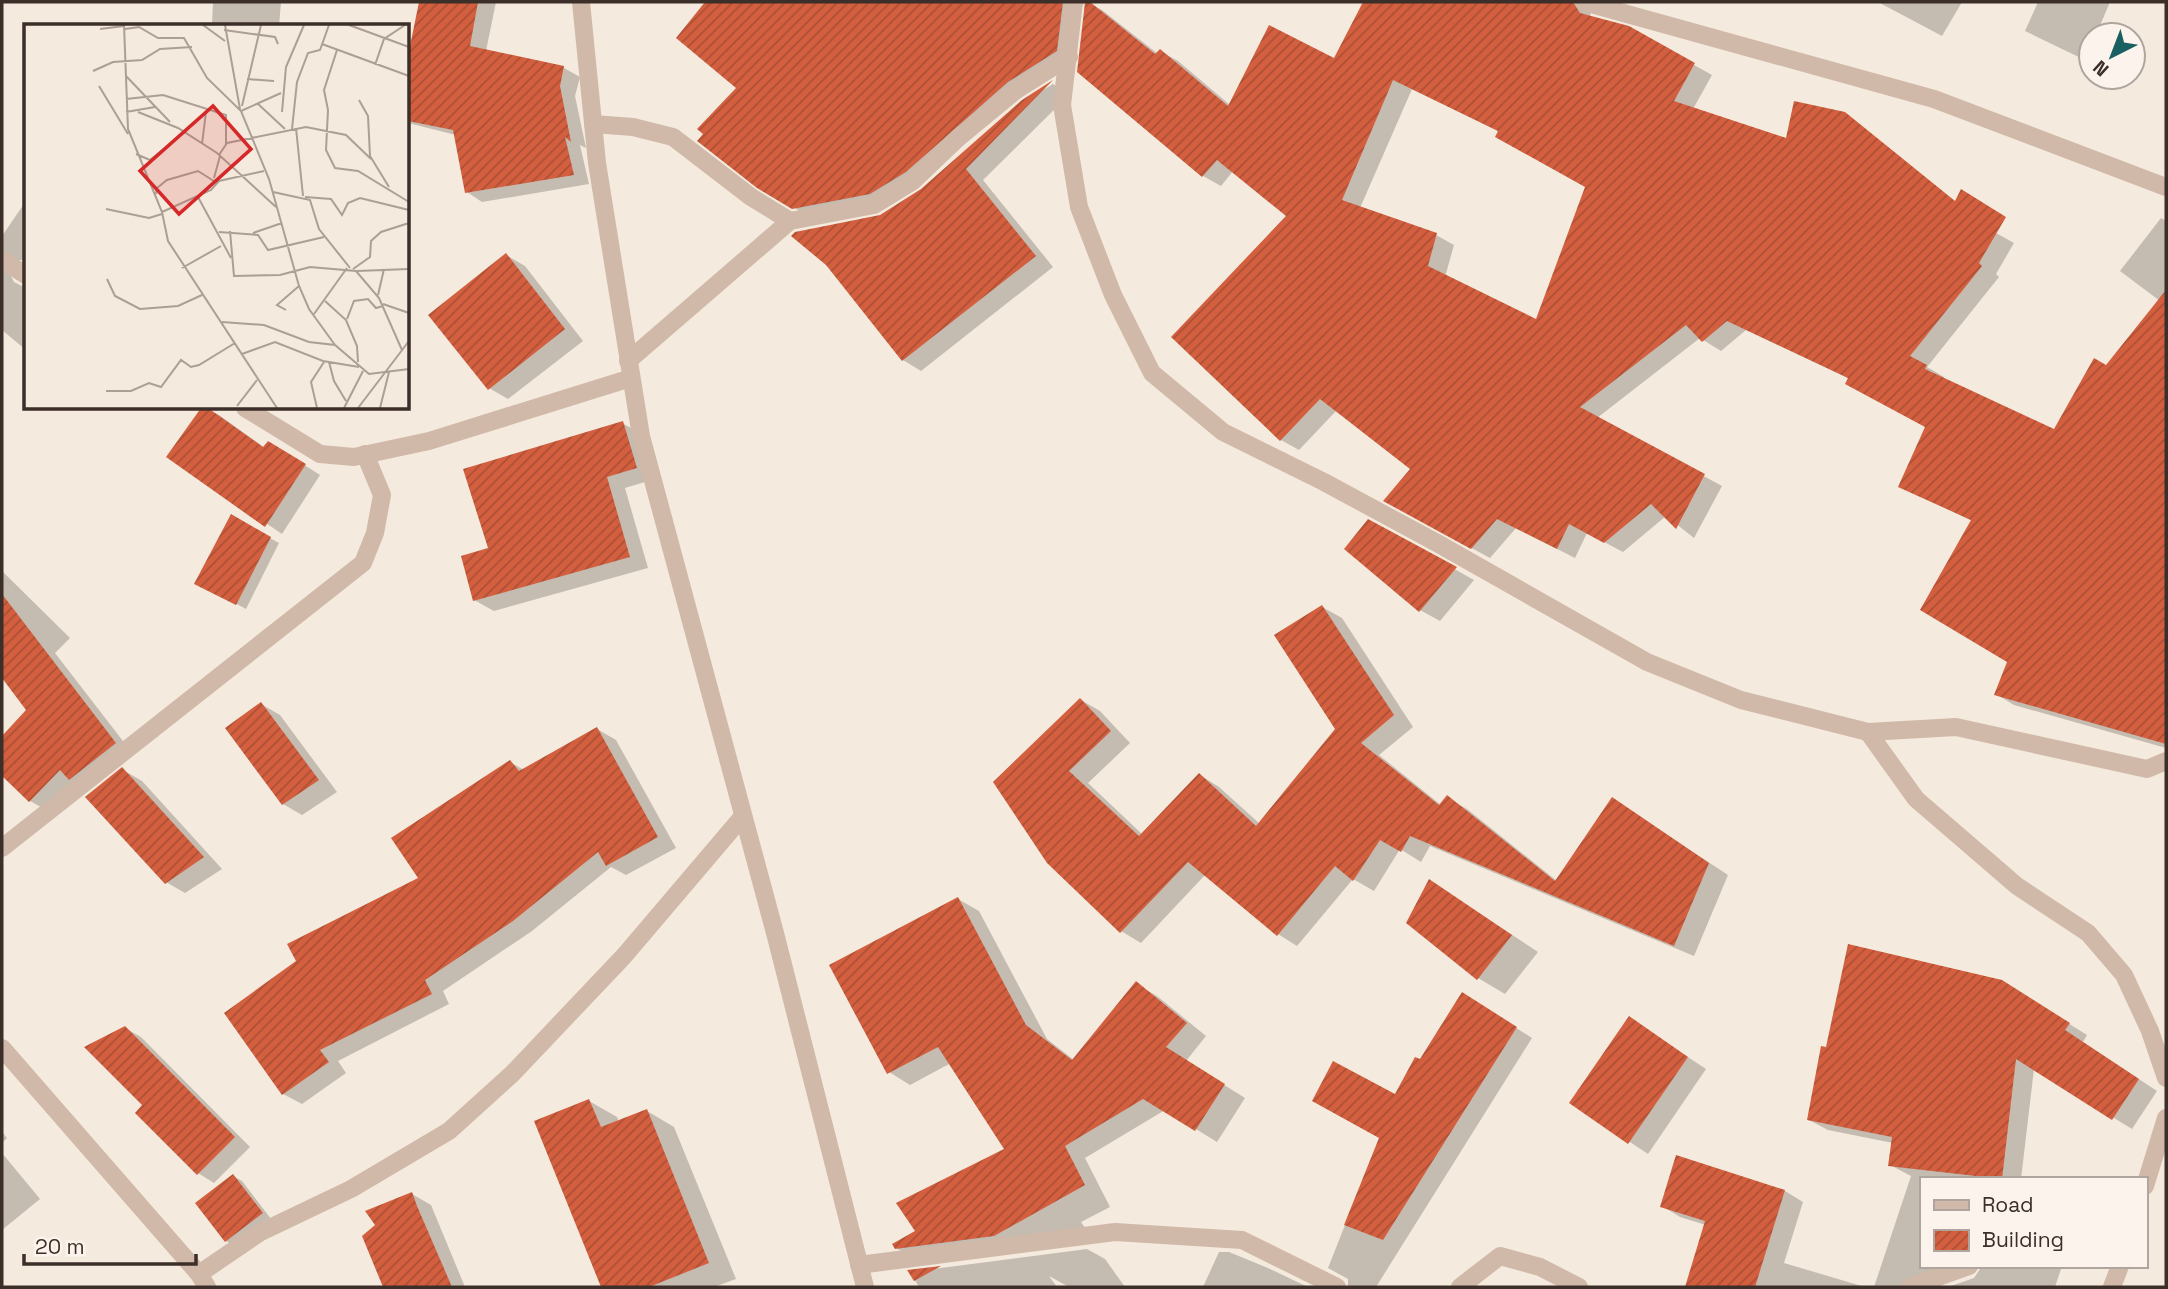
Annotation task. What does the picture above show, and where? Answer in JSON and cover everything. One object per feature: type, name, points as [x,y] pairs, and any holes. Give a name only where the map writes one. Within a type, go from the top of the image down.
[{"type":"street","points":[[581,2],[593,124],[641,436],[865,1287]]},
{"type":"street","points":[[1074,2],[1062,105],[1079,207],[1113,295],[1152,373],[1223,432],[1426,536],[1647,662],[1741,700],[1868,732],[1956,727],[2147,769],[2166,761]]},
{"type":"street","points":[[1590,3],[1934,99],[2166,187]]},
{"type":"street","points":[[247,410],[320,454],[354,457],[429,441],[630,369],[790,221],[874,205],[913,181],[958,138],[1016,91],[1069,57]]},
{"type":"street","points":[[593,124],[633,127],[673,137],[751,197],[790,221]]},
{"type":"street","points":[[2,260],[24,274]]},
{"type":"street","points":[[2,848],[363,563],[375,533],[382,495],[365,454]]},
{"type":"street","points":[[1868,732],[1916,799],[2017,886],[2088,933],[2124,975],[2150,1031],[2166,1078]]},
{"type":"street","points":[[2,1048],[203,1281],[259,1233],[351,1189],[449,1131],[512,1074],[624,957],[743,816]]},
{"type":"street","points":[[2147,1179],[2166,1118]]},
{"type":"street","points":[[859,1265],[1115,1232],[1242,1240],[1337,1287]]},
{"type":"street","points":[[1460,1287],[1500,1256],[1540,1267],[1579,1287]]},
{"type":"street","points":[[1910,1287],[1963,1268]]},
{"type":"street","points":[[2112,1287],[2119,1268]]},
{"type":"building","points":[[419,2],[478,2],[470,46],[564,66],[560,86],[571,142],[565,137],[574,175],[465,193],[453,130],[410,121],[410,46]]},
{"type":"building","points":[[705,2],[1063,2],[1057,51],[1008,82],[906,172],[870,194],[792,209],[757,188],[697,141],[703,134],[697,129],[736,88],[676,38]]},
{"type":"building","points":[[1085,2],[1090,2],[1155,54],[1160,49],[1228,106],[1269,25],[1334,58],[1363,2],[1573,2],[1580,13],[1629,26],[1695,63],[1674,101],[1786,138],[1794,101],[1845,112],[1955,201],[1961,189],[2006,217],[1979,263],[1982,266],[1910,356],[1927,365],[1925,369],[2054,429],[2094,358],[2106,365],[2166,290],[2166,744],[1994,695],[2007,662],[1920,610],[1971,520],[1898,487],[1925,427],[1845,384],[1848,378],[1727,321],[1702,342],[1686,325],[1580,407],[1705,474],[1676,529],[1651,504],[1604,543],[1569,524],[1557,549],[1497,519],[1471,549],[1383,501],[1410,469],[1320,399],[1280,441],[1171,337],[1286,216],[1217,160],[1202,177],[1077,72]],"holes":[[[1393,80],[1498,131],[1495,137],[1585,187],[1536,319],[1428,266],[1437,233],[1342,200]]]},
{"type":"building","points":[[1053,80],[966,169],[1036,256],[902,361],[826,265],[791,236],[795,232],[880,215],[921,189],[1022,100]]},
{"type":"building","points":[[506,253],[565,329],[488,390],[428,315]]},
{"type":"building","points":[[200,410],[211,410],[263,447],[268,441],[306,464],[265,527],[166,457]]},
{"type":"building","points":[[623,421],[637,468],[607,477],[630,557],[473,601],[461,556],[488,548],[463,469]]},
{"type":"building","points":[[231,514],[271,537],[236,605],[194,584]]},
{"type":"building","points":[[1368,519],[1457,567],[1419,612],[1344,549]]},
{"type":"building","points":[[2,594],[116,743],[69,780],[60,770],[29,802],[2,776],[2,736],[26,710],[2,678]]},
{"type":"building","points":[[1322,605],[1394,715],[1361,743],[1439,805],[1447,795],[1555,881],[1612,797],[1709,863],[1674,946],[1410,836],[1401,852],[1380,840],[1353,881],[1335,866],[1277,936],[1188,862],[1120,933],[1047,863],[993,782],[1080,698],[1111,731],[1069,771],[1139,836],[1199,773],[1256,826],[1335,729],[1274,635]]},
{"type":"building","points":[[261,702],[319,780],[282,805],[225,728]]},
{"type":"building","points":[[597,727],[658,837],[606,866],[598,852],[513,921],[425,980],[432,994],[320,1050],[329,1062],[282,1095],[224,1013],[296,961],[287,944],[418,878],[391,838],[510,760],[519,771]]},
{"type":"building","points":[[122,767],[204,857],[165,884],[85,797]]},
{"type":"building","points":[[1429,879],[1512,935],[1477,980],[1406,923]]},
{"type":"building","points":[[958,897],[1026,1025],[1072,1060],[1136,981],[1187,1023],[1166,1047],[1225,1084],[1195,1131],[1143,1099],[1065,1146],[1085,1185],[994,1236],[895,1249],[892,1244],[915,1231],[896,1203],[1004,1149],[938,1047],[887,1074],[829,965]]},
{"type":"building","points":[[1848,944],[2002,980],[2070,1023],[2065,1030],[2139,1079],[2112,1120],[2016,1059],[2002,1177],[1984,1177],[1888,1166],[1892,1137],[1807,1120],[1821,1046],[1826,1047]]},
{"type":"building","points":[[1462,992],[1517,1027],[1383,1240],[1344,1225],[1379,1138],[1312,1101],[1333,1061],[1395,1094],[1415,1057],[1420,1059]]},
{"type":"building","points":[[1629,1016],[1688,1057],[1628,1144],[1569,1103]]},
{"type":"building","points":[[125,1026],[235,1137],[197,1175],[135,1113],[142,1105],[84,1047]]},
{"type":"building","points":[[589,1099],[601,1127],[647,1109],[709,1263],[649,1287],[601,1287],[534,1121]]},
{"type":"building","points":[[1676,1155],[1785,1190],[1755,1287],[1685,1287],[1705,1221],[1660,1207]]},
{"type":"building","points":[[233,1174],[263,1213],[225,1242],[195,1203]]},
{"type":"building","points":[[412,1192],[452,1287],[383,1287],[362,1236],[375,1225],[365,1211]]},
{"type":"building","points":[[941,1266],[914,1281],[907,1270]]}]
